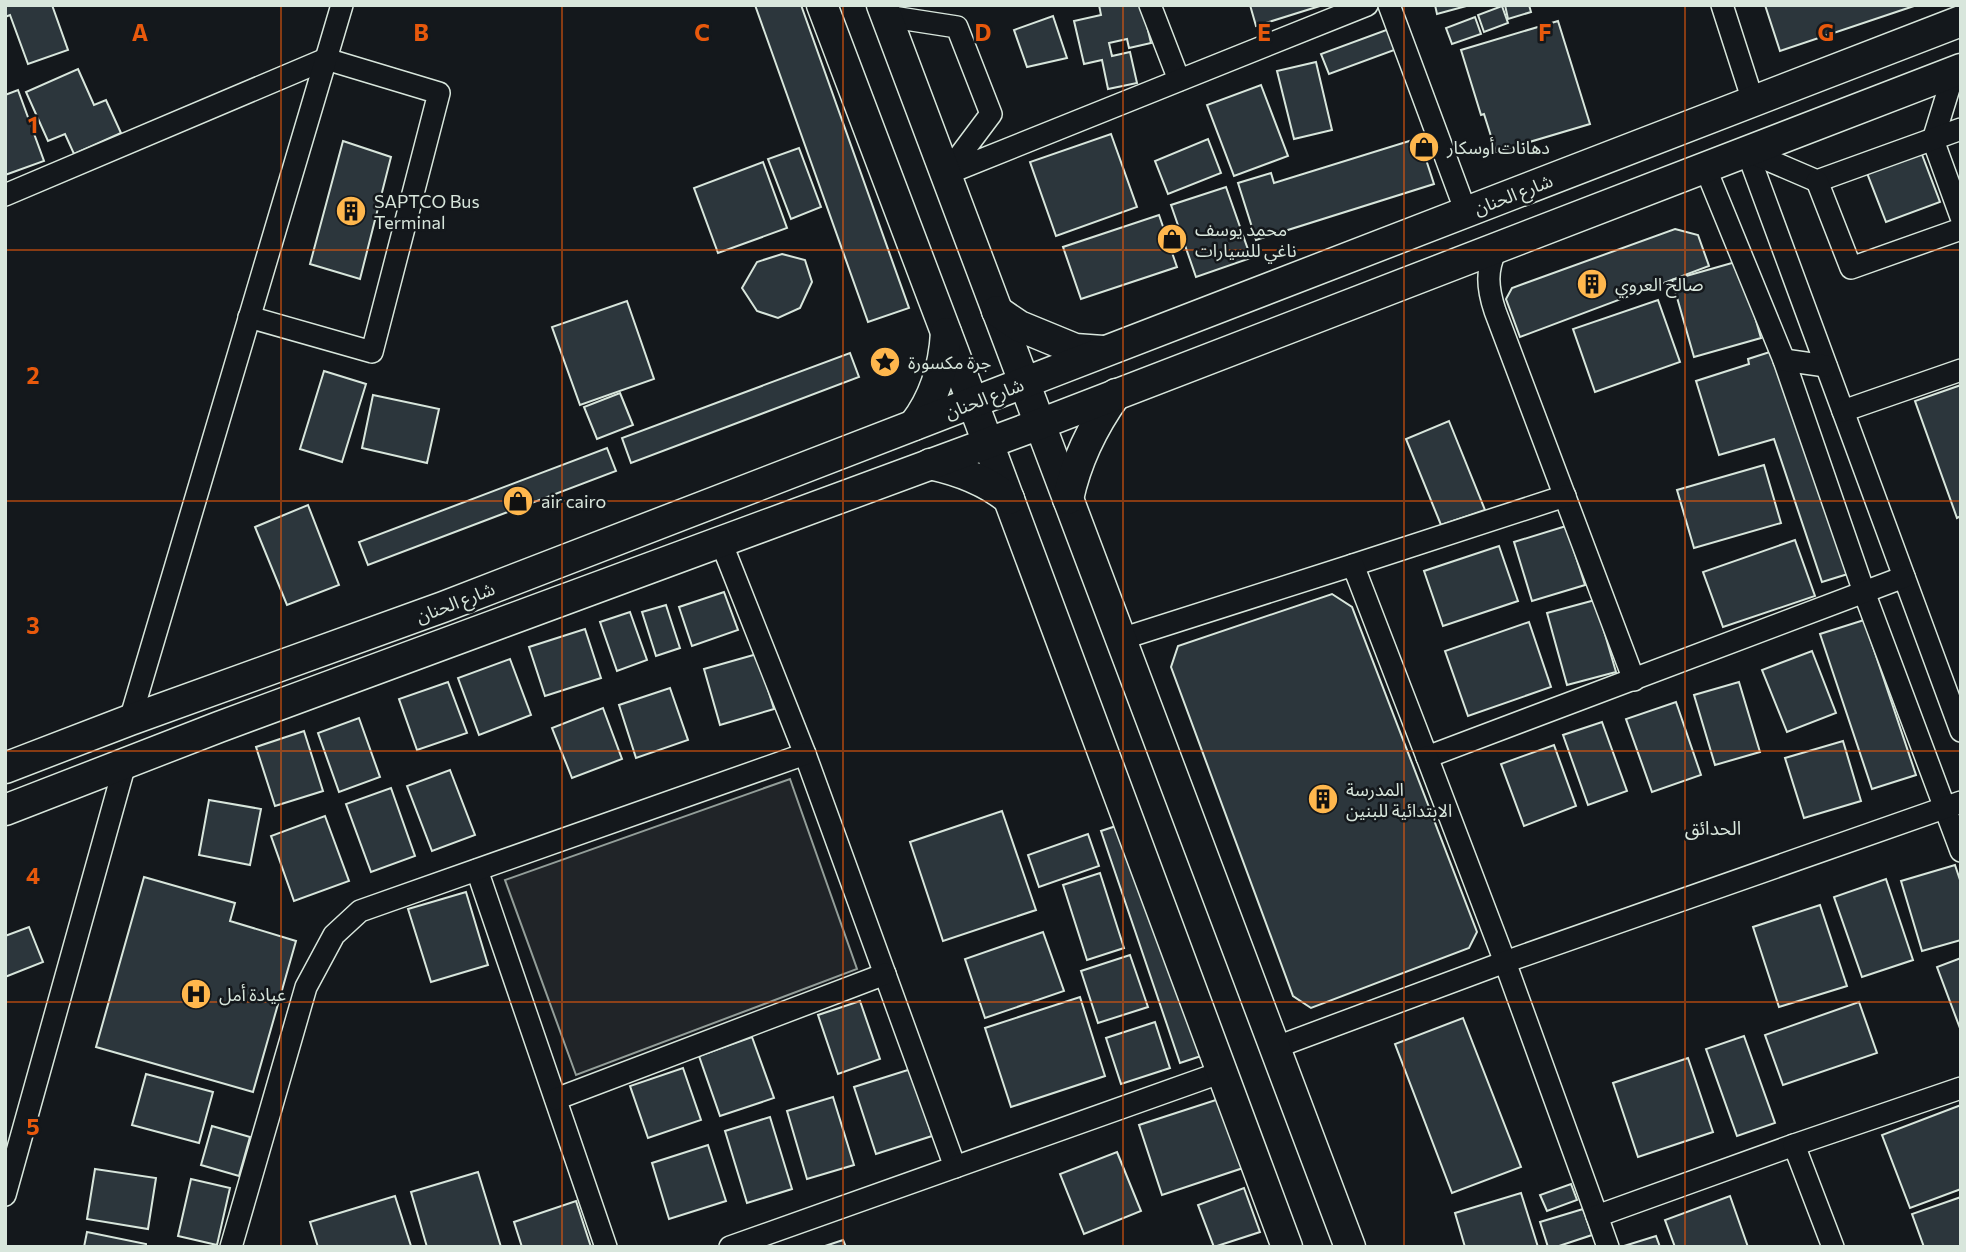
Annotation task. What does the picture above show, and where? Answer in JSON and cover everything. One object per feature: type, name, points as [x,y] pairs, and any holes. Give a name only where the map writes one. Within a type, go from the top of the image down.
[{"type":"main road","points":[[822,5],[973,402],[1287,1247]]},
{"type":"main road","points":[[884,10],[1350,1247]]},
{"type":"main road","name":"شارع الحنان","points":[[5,768],[443,607],[1961,21]]},
{"type":"main road","name":"شارع الحنان","points":[[5,810],[1040,424],[1958,70]]},
{"type":"main road","points":[[998,311],[1019,326],[1075,349],[1106,351]]},
{"type":"main road","points":[[914,425],[928,408],[944,359],[946,333]]},
{"type":"main road","points":[[1068,499],[1073,473],[1099,417],[1116,394]]},
{"type":"main road","points":[[930,464],[950,468],[995,488],[1009,499]]},
{"type":"street","points":[[130,720],[342,5]]},
{"type":"street","points":[[1150,5],[1179,80]]},
{"type":"street","points":[[946,174],[1367,5]]},
{"type":"street","points":[[1389,5],[1466,212]]},
{"type":"street","points":[[1722,5],[1753,101]]},
{"type":"street","points":[[884,10],[957,27],[991,114],[946,174]]},
{"type":"street","points":[[5,195],[326,60],[439,93],[372,352],[249,317]]},
{"type":"street","points":[[1958,70],[1933,140],[1961,217]]},
{"type":"street","points":[[1747,150],[1817,181],[1961,130]]},
{"type":"street","points":[[1747,150],[1961,731]]},
{"type":"street","points":[[1705,167],[1784,360],[1864,592],[1953,805],[1961,851]]},
{"type":"street","points":[[1817,181],[1851,268],[1961,229]]},
{"type":"street","points":[[1497,247],[1488,271],[1490,298],[1634,680]]},
{"type":"street","points":[[1784,360],[1826,366]]},
{"type":"street","points":[[1843,411],[1961,370]]},
{"type":"street","points":[[1121,639],[1564,495]]},
{"type":"street","points":[[721,542],[805,754],[955,1167]]},
{"type":"street","points":[[1353,565],[1505,962],[1608,1247]]},
{"type":"street","points":[[1427,757],[1904,577]]},
{"type":"street","points":[[231,1247],[306,987],[334,935],[360,911],[805,754]]},
{"type":"street","points":[[5,1195],[125,764]]},
{"type":"street","points":[[1274,1048],[1505,962],[1953,805]]},
{"type":"street","points":[[477,870],[606,1247]]},
{"type":"street","points":[[556,1099],[885,974]]},
{"type":"street","points":[[730,1247],[1222,1072]]},
{"type":"street","points":[[1597,1216],[1961,1088]]},
{"type":"street","points":[[1794,1145],[1833,1247]]},
{"type":"shaded area","points":[[790,779],[857,969],[576,1075],[505,880]]},
{"type":"building","points":[[5,5],[52,5],[68,50],[28,64],[10,15],[5,17]]},
{"type":"building","points":[[755,5],[801,5],[909,308],[868,322]]},
{"type":"building","points":[[1099,5],[1142,5],[1151,43],[1129,48],[1127,39],[1109,43],[1112,56],[1130,52],[1137,83],[1108,89],[1102,60],[1084,64],[1074,21],[1101,15]]},
{"type":"building","points":[[1250,5],[1323,5],[1256,26]]},
{"type":"building","points":[[1435,5],[1470,5],[1437,14]]},
{"type":"building","points":[[1505,5],[1529,5],[1531,12],[1508,19]]},
{"type":"building","points":[[1765,5],[1917,5],[1780,51]]},
{"type":"building","points":[[1502,6],[1508,23],[1484,32],[1478,15]]},
{"type":"building","points":[[1053,16],[1067,58],[1027,67],[1014,30]]},
{"type":"building","points":[[1475,17],[1481,34],[1452,44],[1446,28]]},
{"type":"building","points":[[1558,21],[1590,124],[1496,152],[1484,114],[1481,115],[1461,50]]},
{"type":"building","points":[[1389,29],[1397,49],[1329,74],[1321,54]]},
{"type":"building","points":[[1316,62],[1332,130],[1294,139],[1277,71]]},
{"type":"building","points":[[78,69],[94,105],[106,100],[121,133],[74,154],[65,134],[48,141],[26,92]]},
{"type":"building","points":[[1261,85],[1288,156],[1234,176],[1207,105]]},
{"type":"building","points":[[18,90],[44,161],[5,175],[5,95]]},
{"type":"building","points":[[1111,134],[1137,207],[1056,236],[1030,162]]},
{"type":"building","points":[[1419,138],[1434,184],[1256,240],[1238,183],[1271,173],[1274,183]]},
{"type":"building","points":[[1208,139],[1221,173],[1168,194],[1155,161]]},
{"type":"building","name":"SAPTCO Bus Terminal","points":[[343,141],[391,157],[360,279],[310,264]]},
{"type":"building","points":[[799,148],[821,207],[791,219],[768,159]]},
{"type":"building","points":[[1921,152],[1940,202],[1886,222],[1867,173]]},
{"type":"building","points":[[763,162],[787,228],[718,253],[694,188]]},
{"type":"building","points":[[1226,187],[1251,258],[1196,277],[1171,205]]},
{"type":"building","points":[[1159,215],[1177,267],[1081,299],[1063,247]]},
{"type":"building","name":"صالح العروي","points":[[1675,229],[1698,235],[1709,266],[1520,337],[1506,299],[1512,288]]},
{"type":"building","points":[[782,254],[805,260],[812,282],[800,308],[778,318],[757,311],[742,288],[757,262]]},
{"type":"building","points":[[1739,261],[1761,338],[1694,357],[1672,280]]},
{"type":"building","points":[[1658,300],[1680,362],[1595,392],[1573,329]]},
{"type":"building","points":[[627,301],[654,379],[580,405],[552,327]]},
{"type":"building","points":[[1776,350],[1851,573],[1822,582],[1774,439],[1719,455],[1696,381],[1749,364],[1748,359]]},
{"type":"building","points":[[850,353],[859,377],[631,463],[622,438]]},
{"type":"building","points":[[324,371],[366,384],[342,462],[300,449]]},
{"type":"building","points":[[1961,385],[1961,516],[1957,518],[1915,401]]},
{"type":"building","points":[[620,393],[633,425],[597,439],[584,407]]},
{"type":"building","points":[[373,395],[439,409],[427,463],[362,448]]},
{"type":"building","points":[[1449,421],[1485,510],[1441,525],[1406,439]]},
{"type":"building","points":[[607,448],[616,471],[368,565],[359,542]]},
{"type":"building","points":[[1764,465],[1781,523],[1694,548],[1677,490]]},
{"type":"building","points":[[308,505],[339,585],[287,605],[255,527]]},
{"type":"building","points":[[1566,526],[1585,585],[1532,601],[1514,542]]},
{"type":"building","points":[[1795,540],[1815,596],[1723,627],[1703,572]]},
{"type":"building","points":[[1499,546],[1518,601],[1443,626],[1424,571]]},
{"type":"building","points":[[724,592],[738,630],[692,646],[679,607]]},
{"type":"building","name":"المدرسة الابتدائية للبنين","points":[[1332,594],[1352,607],[1477,932],[1469,948],[1311,1008],[1293,996],[1171,667],[1178,646]]},
{"type":"building","points":[[1595,600],[1616,672],[1567,685],[1547,613]]},
{"type":"building","points":[[666,605],[680,648],[656,656],[642,612]]},
{"type":"building","points":[[630,612],[647,660],[617,671],[600,622]]},
{"type":"building","points":[[1864,620],[1916,775],[1872,789],[1820,634]]},
{"type":"building","points":[[1529,622],[1551,687],[1468,716],[1445,651]]},
{"type":"building","points":[[585,629],[601,678],[545,696],[529,647]]},
{"type":"building","points":[[1812,651],[1836,713],[1787,732],[1762,670]]},
{"type":"building","points":[[757,654],[774,709],[720,725],[704,669]]},
{"type":"building","points":[[510,659],[531,715],[479,735],[458,678]]},
{"type":"building","points":[[448,682],[467,733],[417,750],[399,699]]},
{"type":"building","points":[[1739,682],[1760,752],[1715,765],[1694,695]]},
{"type":"building","points":[[670,688],[688,740],[636,758],[619,705]]},
{"type":"building","points":[[1676,702],[1701,775],[1652,792],[1626,719]]},
{"type":"building","points":[[603,708],[622,759],[572,778],[552,728]]},
{"type":"building","points":[[359,718],[380,777],[339,792],[318,733]]},
{"type":"building","points":[[1602,722],[1627,791],[1588,805],[1563,735]]},
{"type":"building","points":[[304,731],[323,791],[275,806],[256,747]]},
{"type":"building","points":[[1843,741],[1861,801],[1804,818],[1785,758]]},
{"type":"building","points":[[1554,745],[1576,806],[1524,826],[1501,764]]},
{"type":"building","points":[[450,770],[475,835],[432,851],[407,786]]},
{"type":"building","points":[[391,788],[415,856],[371,872],[346,804]]},
{"type":"building","points":[[209,800],[261,809],[250,865],[199,855]]},
{"type":"building","points":[[1002,811],[1036,910],[943,941],[910,842]]},
{"type":"building","points":[[325,816],[349,881],[294,901],[271,836]]},
{"type":"building","points":[[1128,822],[1207,1054],[1180,1063],[1101,831]]},
{"type":"building","points":[[1088,834],[1099,866],[1039,887],[1028,855]]},
{"type":"building","points":[[1955,865],[1961,883],[1961,940],[1922,951],[1901,881]]},
{"type":"building","points":[[1100,873],[1124,948],[1087,960],[1063,885]]},
{"type":"building","name":"عيادة أمل","points":[[144,877],[235,903],[230,921],[296,941],[253,1092],[96,1047]]},
{"type":"building","points":[[1886,879],[1913,960],[1862,977],[1834,897]]},
{"type":"building","points":[[466,892],[488,965],[431,982],[408,909]]},
{"type":"building","points":[[1820,905],[1847,986],[1779,1007],[1753,927]]},
{"type":"building","points":[[29,927],[43,962],[5,977],[5,936]]},
{"type":"building","points":[[1043,932],[1064,991],[985,1018],[965,959]]},
{"type":"building","points":[[1130,955],[1148,1007],[1098,1023],[1081,971]]},
{"type":"building","points":[[1961,958],[1961,1031],[1937,967]]},
{"type":"building","points":[[1080,997],[1105,1076],[1011,1107],[985,1028]]},
{"type":"building","points":[[860,1001],[880,1059],[838,1074],[818,1015]]},
{"type":"building","points":[[1859,1002],[1877,1053],[1783,1085],[1765,1035]]},
{"type":"building","points":[[1463,1018],[1521,1167],[1452,1193],[1395,1044]]},
{"type":"building","points":[[1155,1022],[1170,1068],[1121,1084],[1106,1038]]},
{"type":"building","points":[[1744,1036],[1775,1123],[1737,1136],[1706,1049]]},
{"type":"building","points":[[752,1037],[774,1098],[720,1116],[699,1056]]},
{"type":"building","points":[[1688,1058],[1713,1132],[1638,1157],[1613,1083]]},
{"type":"building","points":[[683,1068],[701,1120],[648,1138],[630,1086]]},
{"type":"building","points":[[911,1069],[932,1136],[876,1154],[854,1087]]},
{"type":"building","points":[[146,1074],[213,1092],[199,1143],[132,1125]]},
{"type":"building","points":[[833,1097],[854,1165],[807,1179],[787,1111]]},
{"type":"building","points":[[1222,1098],[1246,1167],[1162,1195],[1139,1125]]},
{"type":"building","points":[[1961,1105],[1961,1189],[1910,1208],[1882,1135]]},
{"type":"building","points":[[770,1117],[792,1189],[747,1203],[725,1131]]},
{"type":"building","points":[[212,1126],[250,1137],[239,1176],[201,1165]]},
{"type":"building","points":[[708,1145],[726,1201],[669,1219],[652,1163]]},
{"type":"building","points":[[1117,1152],[1141,1211],[1084,1234],[1060,1174]]},
{"type":"building","points":[[95,1169],[156,1178],[148,1229],[87,1219]]},
{"type":"building","points":[[478,1172],[501,1247],[427,1247],[411,1192]]},
{"type":"building","points":[[191,1179],[230,1188],[217,1245],[178,1236]]},
{"type":"building","points":[[1571,1184],[1577,1200],[1547,1211],[1540,1195]]},
{"type":"building","points":[[1244,1188],[1260,1232],[1214,1247],[1198,1205]]},
{"type":"building","points":[[1521,1193],[1538,1247],[1465,1247],[1455,1213]]},
{"type":"building","points":[[395,1196],[411,1246],[318,1247],[310,1222]]},
{"type":"building","points":[[1730,1196],[1748,1247],[1675,1247],[1665,1220]]},
{"type":"building","points":[[1961,1197],[1961,1247],[1924,1247],[1912,1214]]},
{"type":"building","points":[[576,1201],[591,1247],[522,1247],[514,1222]]},
{"type":"building","points":[[1583,1209],[1592,1235],[1556,1247],[1548,1247],[1540,1222]]},
{"type":"building","points":[[87,1232],[146,1244],[146,1247],[84,1247]]},
{"type":"building","points":[[1656,1236],[1660,1247],[1624,1246]]},
{"type":"building","points":[[843,1240],[846,1247],[822,1247]]},
{"type":"place","name":"دهانات أوسكار","points":[[1424,147]]},
{"type":"place","name":"SAPTCO Bus Terminal","points":[[351,211]]},
{"type":"place","name":"محمد يوسف ناغي للسيارات","points":[[1172,239]]},
{"type":"place","name":"صالح العروي","points":[[1592,284]]},
{"type":"place","name":"جرة مكسورة","points":[[885,362]]},
{"type":"place","name":"air cairo","points":[[518,501]]},
{"type":"place","name":"المدرسة الابتدائية للبنين","points":[[1323,799]]},
{"type":"place","name":"عيادة أمل","points":[[196,994]]},
{"type":"district","name":"الحدائق","points":[[1713,827]]}]
